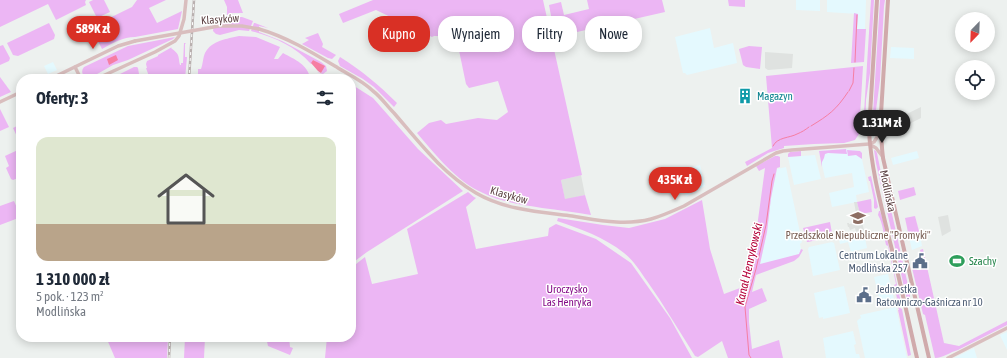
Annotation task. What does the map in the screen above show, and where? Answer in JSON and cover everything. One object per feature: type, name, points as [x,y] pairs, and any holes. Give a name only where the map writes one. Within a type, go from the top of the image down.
[{"type":"main road","name":"Modlińska","points":[[877,0],[868,131],[882,205],[917,358]]},
{"type":"main road","name":"Modlińska","points":[[888,0],[881,131],[883,158],[929,357]]},
{"type":"street","points":[[107,74],[175,41],[179,36],[184,19],[186,0]]},
{"type":"street","name":"Klasyków","points":[[60,74],[118,46],[135,41],[213,27],[242,26],[276,34],[348,74]]},
{"type":"street","points":[[75,67],[78,74]]},
{"type":"street","name":"Klasyków","points":[[356,79],[374,91],[447,172],[475,193],[495,202],[509,206],[604,222],[645,220],[666,214],[684,206],[776,153],[792,150],[870,144]]},
{"type":"street","points":[[0,102],[16,94]]},
{"type":"street","points":[[881,131],[874,142],[870,144],[876,148],[883,158]]},
{"type":"street","points":[[948,358],[1007,328]]},
{"type":"shaded area","points":[[796,0],[820,0],[820,11],[796,10]]},
{"type":"shaded area","points":[[827,0],[866,0],[865,29],[857,29],[858,14],[827,12]]},
{"type":"shaded area","points":[[710,28],[714,48],[733,43],[737,63],[687,75],[683,73],[675,37]]},
{"type":"shaded area","points":[[891,47],[914,48],[914,59],[890,58]]},
{"type":"shaded area","points":[[765,52],[793,54],[792,68],[768,70],[765,68]]},
{"type":"shaded area","points":[[116,55],[118,60],[109,65],[107,59]]},
{"type":"shaded area","points":[[313,60],[325,66],[321,73],[311,63]]},
{"type":"shaded area","points":[[53,62],[57,70],[48,74],[44,66]]},
{"type":"shaded area","points":[[921,107],[921,118],[887,135],[886,124]]},
{"type":"shaded area","points":[[846,149],[860,151],[862,153],[869,192],[856,195],[857,202],[832,207],[829,193],[854,187],[852,173],[825,178],[819,151]]},
{"type":"shaded area","points":[[917,151],[919,158],[893,165],[891,158]]},
{"type":"shaded area","points":[[815,155],[821,179],[794,185],[788,157]]},
{"type":"shaded area","points":[[700,165],[705,186],[686,197],[677,171]]},
{"type":"shaded area","points":[[786,167],[802,242],[800,244],[801,249],[799,254],[760,265],[777,169]]},
{"type":"shaded area","points":[[581,175],[585,195],[565,200],[561,180]]},
{"type":"shaded area","name":"Przedszkole Niepubliczne \"Promyki\"","points":[[854,202],[857,202],[864,230],[856,232],[855,228],[850,230],[847,223],[854,223],[856,221]]},
{"type":"shaded area","points":[[948,215],[951,231],[942,236],[938,217]]},
{"type":"shaded area","points":[[878,231],[879,235],[865,238],[867,248],[851,252],[848,242],[840,244],[839,240]]},
{"type":"shaded area","points":[[920,235],[922,246],[912,250],[909,237]]},
{"type":"shaded area","points":[[832,242],[834,243],[840,270],[813,276],[808,249],[809,247]]},
{"type":"shaded area","points":[[888,274],[895,303],[881,306],[874,277]]},
{"type":"shaded area","points":[[844,286],[850,313],[823,319],[823,317],[819,318],[814,293]]},
{"type":"shaded area","points":[[896,307],[907,358],[865,358],[857,321],[861,318],[860,315]]},
{"type":"shaded area","points":[[853,331],[856,344],[854,345],[856,354],[859,354],[860,358],[826,358],[823,338]]},
{"type":"shaded area","points":[[1007,332],[1007,350],[1000,335]]},
{"type":"shaded area","points":[[974,348],[977,358],[954,358]]},
{"type":"green space","points":[[0,0],[86,0],[86,5],[56,20],[48,4],[0,27]]},
{"type":"green space","points":[[93,0],[104,0],[110,12],[99,17],[96,16],[89,2]]},
{"type":"green space","points":[[137,0],[166,0],[149,8],[157,23],[182,11],[178,29],[126,38],[102,49],[91,27],[132,7]]},
{"type":"green space","points":[[224,0],[238,0],[243,13],[233,13],[227,15],[227,7]]},
{"type":"green space","points":[[373,0],[543,0],[547,16],[522,16],[522,52],[555,52],[582,175],[561,180],[565,199],[585,195],[591,215],[512,203],[483,193],[473,188],[455,175],[417,133],[429,123],[441,120],[446,124],[478,118],[497,120],[508,112],[498,81],[469,88],[466,84],[459,52],[514,52],[514,16],[438,16],[438,36],[432,37],[430,36],[430,16],[388,16],[376,10],[343,23],[339,14]]},
{"type":"green space","points":[[587,0],[662,0],[665,12],[642,17],[642,16],[585,16],[585,30],[577,32],[577,16],[551,16],[549,5],[561,2],[564,15],[589,9]]},
{"type":"green space","points":[[728,0],[745,0],[745,7],[729,6]]},
{"type":"green space","points":[[871,0],[874,0],[870,73],[866,100],[865,129],[863,129]]},
{"type":"green space","points":[[880,0],[885,0],[880,80],[875,129],[872,129]]},
{"type":"green space","points":[[854,13],[858,14],[857,29],[866,29],[864,62],[851,63]]},
{"type":"green space","points":[[236,17],[242,17],[253,21],[249,31],[239,30],[220,35],[213,31],[219,23]]},
{"type":"green space","points":[[49,23],[55,35],[54,39],[18,56],[13,55],[7,43]]},
{"type":"green space","points":[[254,23],[268,28],[259,26],[259,32],[282,41],[321,62],[326,66],[327,71],[323,74],[317,72],[321,73],[324,66],[313,60],[311,64],[298,52],[284,43],[251,31]]},
{"type":"green space","points":[[318,33],[323,44],[322,47],[336,55],[332,59],[302,44],[309,40],[305,38]]},
{"type":"green space","points":[[239,36],[256,37],[280,47],[274,59],[278,59],[283,53],[304,66],[309,74],[198,74],[198,69],[201,69],[204,55],[208,49],[220,41]]},
{"type":"green space","points":[[175,37],[128,60],[113,65],[97,74],[83,74],[82,70],[84,67],[128,46]]},
{"type":"green space","points":[[184,43],[186,43],[185,57],[187,57],[185,74],[148,74],[146,68],[147,61],[172,47],[171,48],[178,55],[180,65],[183,63]]},
{"type":"green space","points":[[3,45],[10,58],[9,61],[0,65],[0,46]]},
{"type":"green space","points":[[749,46],[762,47],[760,69],[746,67],[743,65],[739,49]]},
{"type":"green space","points":[[340,57],[363,73],[397,103],[394,107],[374,87],[356,74],[340,66],[338,61]]},
{"type":"green space","points":[[863,66],[859,134],[855,140],[844,143],[784,146],[784,148],[768,153],[747,166],[745,162],[772,148],[766,76]]},
{"type":"green space","points":[[137,67],[139,74],[120,74]]},
{"type":"green space","points":[[0,77],[11,92],[0,97]]},
{"type":"green space","points":[[356,87],[373,98],[418,149],[463,191],[356,260]]},
{"type":"green space","points":[[0,109],[9,127],[0,131]]},
{"type":"green space","points":[[16,126],[16,134],[13,128]]},
{"type":"green space","points":[[846,149],[847,154],[825,154],[822,167],[819,151]]},
{"type":"green space","points":[[847,150],[860,151],[862,153],[862,159],[856,155],[848,156]]},
{"type":"green space","points":[[874,150],[877,153],[885,193],[892,214],[910,294],[908,300],[907,300]]},
{"type":"green space","points":[[16,151],[16,179],[11,179],[6,168],[9,166],[5,156]]},
{"type":"green space","points":[[801,151],[801,156],[788,157],[790,152]]},
{"type":"green space","points":[[775,156],[780,157],[780,167],[777,168],[771,198],[767,232],[760,264],[799,254],[801,249],[803,250],[799,257],[794,261],[756,275],[752,292],[762,288],[767,301],[749,309],[749,322],[752,349],[779,340],[783,358],[728,358],[722,341],[698,357],[695,356],[653,290],[627,256],[616,247],[600,238],[557,221],[558,218],[629,228],[665,219],[702,200],[710,249],[724,294],[748,285],[765,168],[759,171],[756,166]]},
{"type":"green space","points":[[871,176],[878,207],[876,209],[874,208],[874,200],[868,177]]},
{"type":"green space","points":[[914,187],[916,195],[900,200],[898,191]]},
{"type":"green space","name":"Uroczysko Las Henryka","points":[[468,192],[476,198],[466,207],[476,249],[548,236],[549,228],[556,224],[596,239],[631,263],[670,318],[692,358],[325,358],[327,342],[356,342],[356,264],[365,257],[372,284],[418,274],[407,229]]},
{"type":"green space","points":[[871,199],[872,212],[860,214],[857,202]]},
{"type":"green space","points":[[14,201],[16,206],[16,219],[0,225],[0,206]]},
{"type":"green space","points":[[879,211],[883,220],[901,302],[899,304],[894,285],[896,284],[888,246],[886,245],[878,215]]},
{"type":"green space","points":[[915,216],[920,235],[909,237],[905,218]]},
{"type":"green space","points":[[830,222],[832,233],[830,237],[807,242],[803,228]]},
{"type":"green space","points":[[923,249],[944,343],[959,346],[1007,321],[1007,325],[958,350],[935,358],[912,268],[916,267],[917,270],[921,270],[921,267],[926,266],[923,254],[921,254],[920,250]]},
{"type":"green space","points":[[898,307],[902,309],[911,355],[908,356],[898,310]]},
{"type":"green space","points":[[108,342],[168,342],[167,358],[115,358]]},
{"type":"green space","points":[[185,342],[205,342],[204,358],[184,358]]},
{"type":"green space","points":[[267,342],[290,342],[290,347],[293,348],[290,355],[268,346]]},
{"type":"waterway","name":"Kanał Henrykowski","points":[[855,62],[857,15]]},
{"type":"waterway","name":"Kanał Henrykowski","points":[[849,91],[853,83],[854,68]]},
{"type":"waterway","name":"Kanał Henrykowski","points":[[811,126],[832,112],[848,92]]},
{"type":"waterway","name":"Kanał Henrykowski","points":[[773,146],[777,141],[799,133],[809,127]]},
{"type":"waterway","name":"Kanał Henrykowski","points":[[751,358],[749,355],[745,307],[756,269],[766,225],[774,174]]},
{"type":"railway","points":[[189,74],[194,0]]},
{"type":"railway","points":[[169,358],[170,342]]},
{"type":"place","name":"Magazyn","points":[[745,96]]},
{"type":"place","name":"Przedszkole Niepubliczne \"Promyki\"","points":[[858,218]]},
{"type":"place","name":"Centrum Lokalne Modlińska 257","points":[[920,261]]},
{"type":"place","name":"Szachy","points":[[957,261]]},
{"type":"place","name":"Jednostka Ratowniczo-Gaśnicza nr 10","points":[[864,295]]}]
